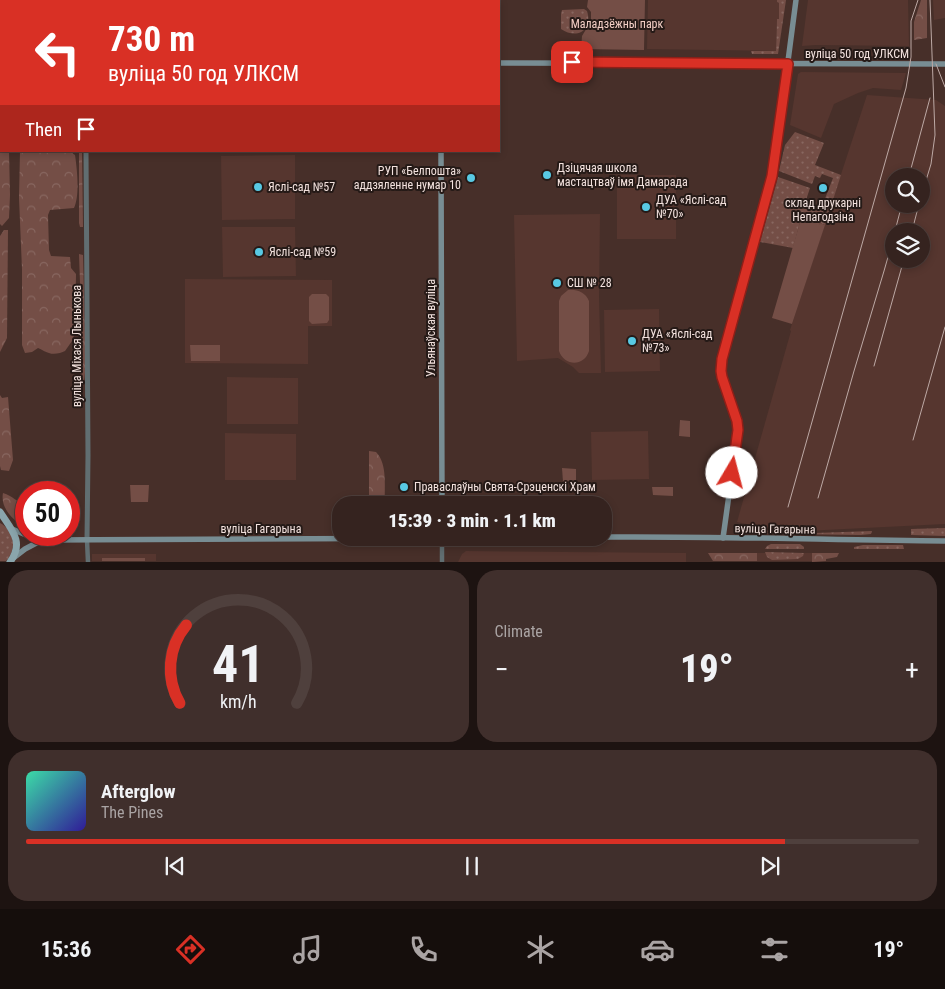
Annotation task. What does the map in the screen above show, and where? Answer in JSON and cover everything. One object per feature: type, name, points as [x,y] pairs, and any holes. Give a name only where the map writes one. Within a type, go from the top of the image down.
[{"type":"main road","points":[[723,538],[738,430],[737,421],[722,377],[722,359],[772,176],[796,0]]},
{"type":"main road","name":"вуліца 50 год УЛКСМ","points":[[500,63],[945,64]]},
{"type":"main road","name":"Ульянаўская вуліца","points":[[441,152],[442,496]]},
{"type":"main road","points":[[0,512],[14,534],[17,544],[15,554],[11,560]]},
{"type":"main road","points":[[0,520],[10,527]]},
{"type":"main road","name":"вуліца Гагарына","points":[[10,527],[15,530]]},
{"type":"main road","name":"вуліца Гагарына","points":[[612,537],[945,541]]},
{"type":"main road","name":"вуліца Гагарына","points":[[80,540],[332,539]]},
{"type":"main road","points":[[11,560],[31,546]]},
{"type":"street","name":"вуліца Міхася Лынькова","points":[[86,152],[87,540]]},
{"type":"street","points":[[87,540],[88,562]]},
{"type":"street","points":[[442,546],[442,562]]},
{"type":"shaded area","points":[[648,0],[777,0],[779,3],[779,20],[777,19],[776,51],[647,49]]},
{"type":"shaded area","points":[[808,0],[908,0],[909,46],[802,46]]},
{"type":"shaded area","points":[[933,0],[945,0],[945,18],[934,20]]},
{"type":"shaded area","points":[[801,72],[906,73],[901,90],[873,88],[834,104],[821,138],[790,125],[798,74]]},
{"type":"shaded area","points":[[867,95],[936,100],[945,106],[945,524],[785,532],[737,522],[791,331]]},
{"type":"shaded area","name":"Яслі-сад №57","points":[[295,155],[295,219],[222,220],[221,156]]},
{"type":"shaded area","name":"ДУА «Яслі-сад №70»","points":[[617,175],[676,175],[676,239],[617,239]]},
{"type":"shaded area","name":"СШ № 28","points":[[600,214],[599,297],[601,373],[579,373],[558,358],[517,361],[514,215]]},
{"type":"shaded area","name":"Яслі-сад №59","points":[[222,227],[295,227],[296,276],[223,277]]},
{"type":"shaded area","points":[[185,279],[332,280],[332,326],[308,326],[308,364],[185,363]]},
{"type":"shaded area","name":"ДУА «Яслі-сад №73»","points":[[659,309],[660,371],[605,372],[604,310]]},
{"type":"shaded area","points":[[227,377],[298,378],[298,424],[227,424]]},
{"type":"shaded area","points":[[648,431],[649,479],[592,480],[591,432]]},
{"type":"shaded area","points":[[225,433],[296,434],[296,480],[225,480]]},
{"type":"shaded area","points":[[466,551],[686,553],[686,562],[458,562]]},
{"type":"shaded area","points":[[757,553],[812,553],[812,561],[757,561]]},
{"type":"shaded area","points":[[92,554],[156,554],[156,561],[92,561]]},
{"type":"green space","name":"Маладзёжны парк","points":[[588,0],[645,0],[644,50],[581,49],[582,36],[591,21],[591,12],[587,7]]},
{"type":"green space","points":[[777,0],[786,0],[778,54],[752,54],[751,51],[776,51],[777,19],[779,19],[779,3]]},
{"type":"green space","points":[[921,0],[927,0],[927,38],[914,40],[914,22]]},
{"type":"green space","points":[[584,9],[587,11],[588,18],[586,28],[573,34],[561,29],[562,10]]},
{"type":"green space","points":[[795,132],[824,143],[815,165],[841,175],[825,225],[820,223],[819,226],[801,219],[793,248],[760,242],[778,177],[810,188],[805,203],[821,209],[833,178],[822,174],[820,178],[815,176],[812,184],[779,171],[785,145]]},
{"type":"green space","points":[[0,152],[9,152],[9,218],[2,226],[0,224]]},
{"type":"green space","points":[[20,152],[70,152],[75,155],[77,189],[74,208],[50,210],[48,215],[49,250],[51,256],[70,257],[71,268],[76,274],[75,333],[65,351],[57,354],[51,354],[38,348],[32,352],[25,353],[22,345],[22,269],[19,198]]},
{"type":"green space","points":[[79,152],[82,152],[83,227],[80,227]]},
{"type":"green space","points":[[801,219],[825,225],[792,324],[772,318]]},
{"type":"green space","points":[[4,230],[8,230],[7,338],[0,352],[0,236]]},
{"type":"green space","points":[[79,254],[83,255],[84,383],[81,381],[80,374],[82,341]]},
{"type":"green space","points":[[568,290],[580,292],[589,301],[589,351],[583,360],[574,363],[565,360],[559,351],[559,301],[561,296]]},
{"type":"green space","points":[[312,294],[326,294],[329,297],[329,320],[327,323],[312,324],[309,321],[309,297]]},
{"type":"green space","points":[[190,345],[220,345],[220,361],[191,361]]},
{"type":"green space","points":[[0,395],[2,398],[8,397],[13,460],[9,471],[1,470],[0,466]]},
{"type":"green space","points":[[680,420],[690,421],[690,437],[679,436]]},
{"type":"green space","points":[[369,451],[376,452],[380,457],[385,477],[385,496],[369,496]]},
{"type":"green space","points":[[562,468],[576,469],[576,482],[563,482]]},
{"type":"green space","points":[[130,485],[149,485],[148,502],[131,502]]},
{"type":"green space","points":[[652,487],[673,487],[673,496],[653,495]]},
{"type":"green space","points":[[3,493],[15,499],[15,520],[6,509]]},
{"type":"green space","points":[[0,523],[9,531],[13,540],[12,551],[6,561],[0,561]]},
{"type":"green space","points":[[738,525],[786,534],[737,533]]},
{"type":"green space","points":[[945,528],[945,536],[911,535],[911,529]]},
{"type":"green space","points":[[872,531],[871,534],[861,535],[787,534]]},
{"type":"green space","points":[[771,544],[800,544],[804,549],[765,549]]},
{"type":"green space","points":[[863,545],[903,545],[904,549],[854,549],[854,547]]},
{"type":"green space","points":[[765,552],[804,553],[798,559],[772,560],[767,557]]},
{"type":"green space","points":[[708,553],[757,553],[757,561],[713,561]]},
{"type":"green space","points":[[812,553],[839,553],[837,557],[826,559],[826,561],[812,562]]},
{"type":"green space","points":[[102,558],[145,558],[145,561],[102,561]]},
{"type":"railway","points":[[788,507],[906,88],[911,57],[911,21],[918,0]]},
{"type":"railway","points":[[930,0],[935,135],[930,168]]},
{"type":"railway","points":[[936,64],[945,87]]},
{"type":"railway","points":[[911,168],[930,98]]},
{"type":"railway","points":[[897,223],[900,213]]},
{"type":"railway","points":[[914,223],[917,213]]},
{"type":"railway","points":[[818,498],[885,266]]},
{"type":"railway","points":[[874,366],[901,268]]},
{"type":"railway","points":[[913,440],[945,327]]},
{"type":"place","name":"Дзіцячая школа мастацтваў імя Дамарада","points":[[547,175]]},
{"type":"place","name":"РУП «Белпошта» аддзяленне нумар 10","points":[[471,178]]},
{"type":"place","name":"Яслі-сад №57","points":[[258,187]]},
{"type":"place","name":"склад друкарні Непагодзіна","points":[[823,188]]},
{"type":"place","name":"ДУА «Яслі-сад №70»","points":[[646,207]]},
{"type":"place","name":"Яслі-сад №59","points":[[259,252]]},
{"type":"place","name":"СШ № 28","points":[[557,283]]},
{"type":"place","name":"ДУА «Яслі-сад №73»","points":[[632,341]]},
{"type":"place","name":"Праваслаўны Свята-Срэценскі Храм","points":[[404,487]]},
{"type":"route","points":[[572,62],[788,64],[772,176],[722,359],[722,377],[737,421],[738,430],[732,473]]}]
